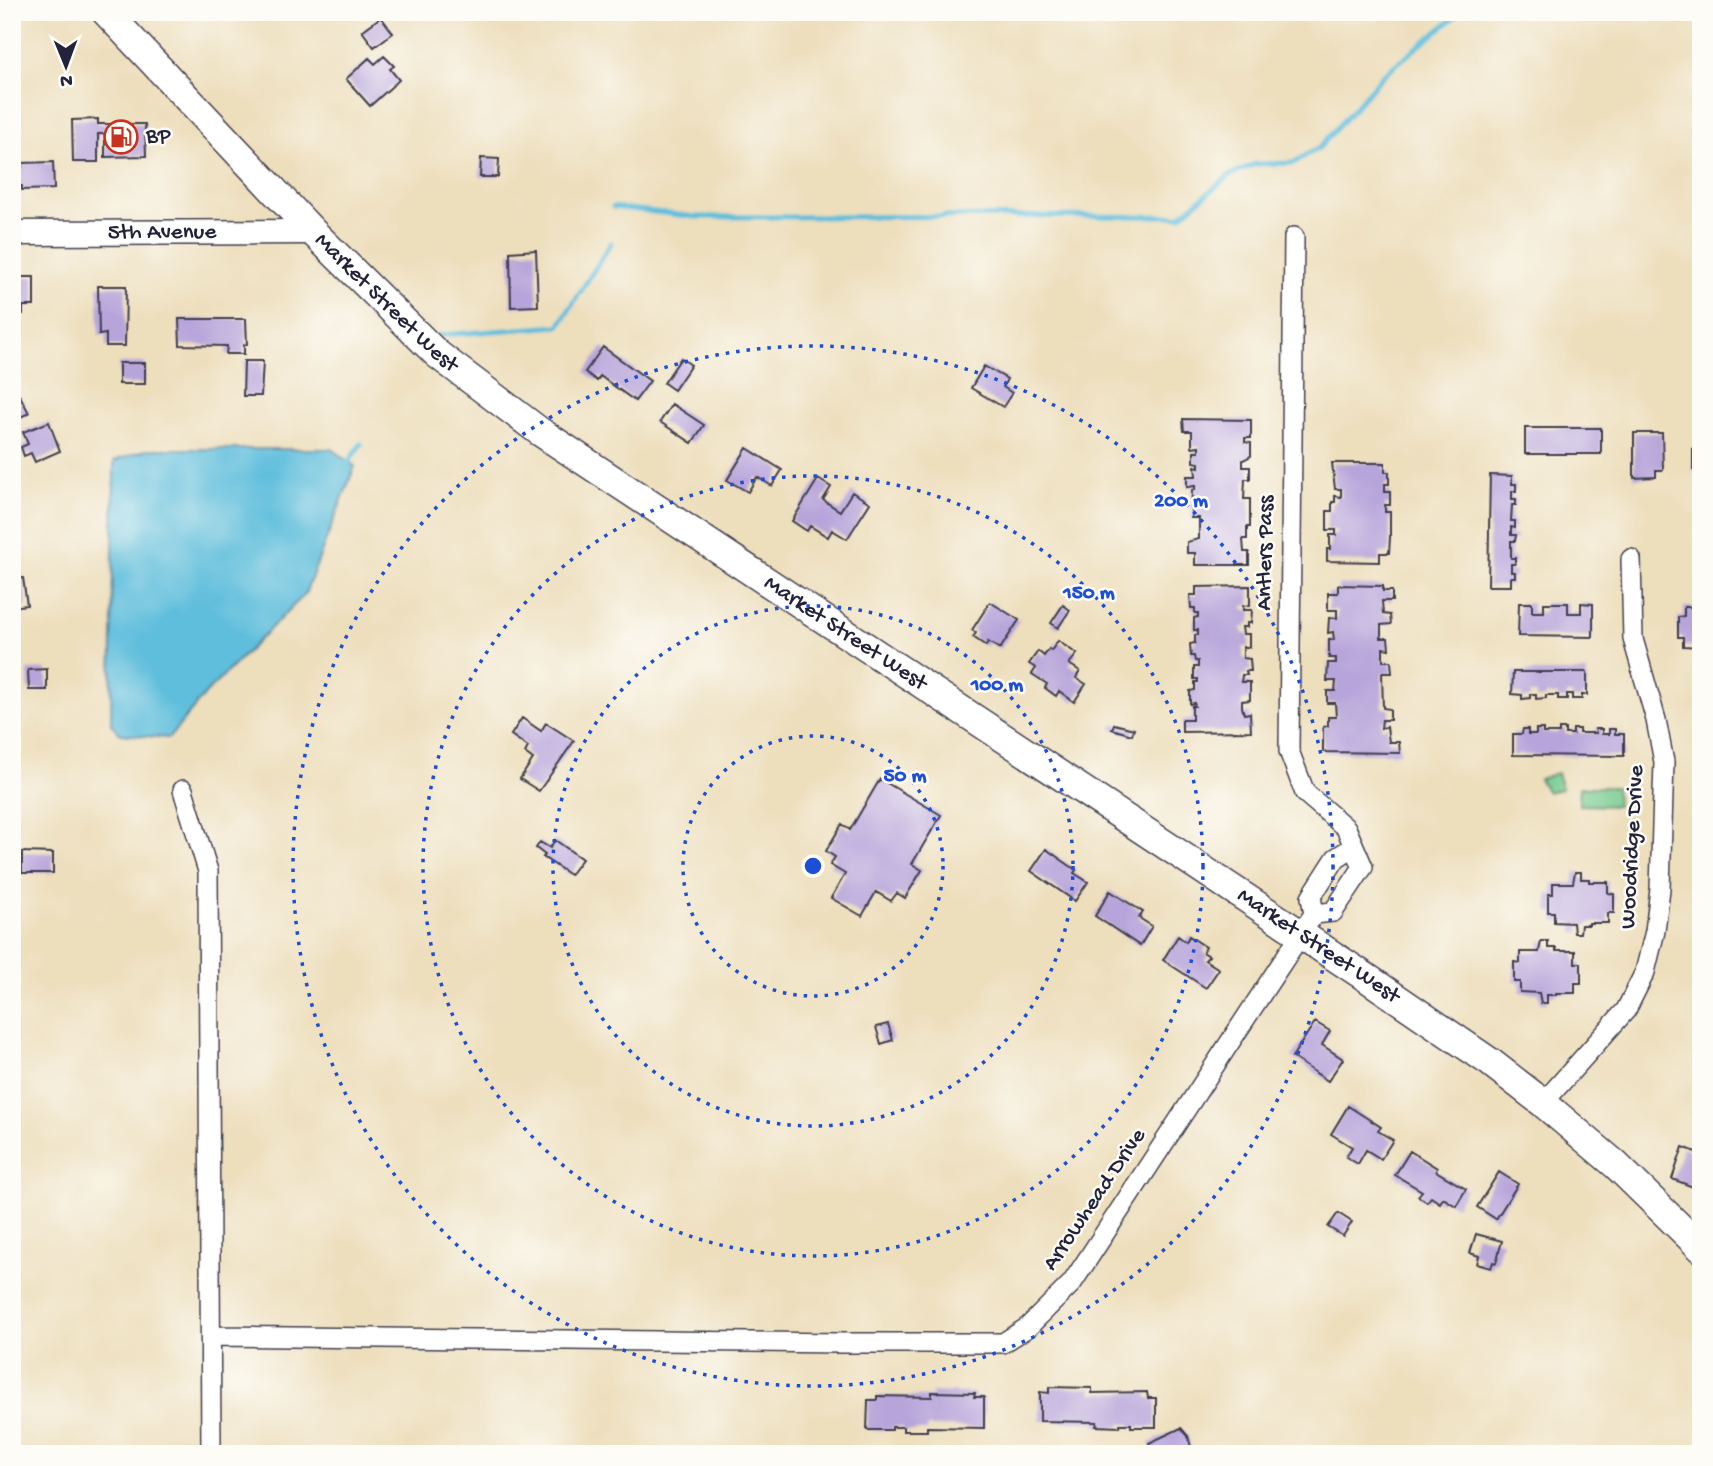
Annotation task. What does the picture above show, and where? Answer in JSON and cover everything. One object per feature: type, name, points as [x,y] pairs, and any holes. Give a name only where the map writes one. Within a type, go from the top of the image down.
[{"type":"main road","name":"Market Street West","points":[[106,12],[313,232],[437,354],[539,431],[1307,924],[1543,1103],[1616,1165],[1701,1248]]},
{"type":"street","name":"5th Avenue","points":[[12,233],[313,232]]},
{"type":"street","name":"Antlers Pass","points":[[1294,237],[1289,751],[1305,793],[1346,828],[1363,867],[1333,912],[1307,924]]},
{"type":"street","name":"Woodridge Drive","points":[[1543,1103],[1626,1010],[1645,972],[1655,931],[1660,889],[1664,762],[1657,720],[1633,639],[1631,559]]},
{"type":"street","points":[[183,790],[208,871],[211,1454]]},
{"type":"street","points":[[1307,924],[1311,897],[1336,858],[1353,846]]},
{"type":"street","name":"Arrowhead Drive","points":[[211,1336],[1003,1343],[1028,1327],[1072,1283],[1307,924]]},
{"type":"green space","points":[[1557,773],[1562,789],[1547,792],[1539,779]]},
{"type":"green space","points":[[1580,787],[1616,787],[1617,806],[1579,805]]},
{"type":"water","points":[[148,449],[331,449],[355,466],[305,594],[206,693],[169,738],[121,734],[111,724],[114,461]]},
{"type":"building","points":[[381,17],[393,33],[374,47],[362,31]]},
{"type":"building","points":[[384,56],[394,66],[390,69],[399,80],[370,106],[346,79],[369,58],[375,64]]},
{"type":"building","points":[[98,119],[98,124],[145,124],[146,156],[105,157],[105,134],[98,134],[98,162],[73,162],[72,120]]},
{"type":"building","points":[[481,158],[499,159],[498,177],[480,177]]},
{"type":"building","points":[[53,162],[54,189],[22,190],[22,186],[12,186],[12,167],[22,167],[22,163]]},
{"type":"building","points":[[536,250],[538,306],[511,307],[510,252]]},
{"type":"building","points":[[12,277],[34,277],[34,306],[23,306],[23,314],[12,314]]},
{"type":"building","points":[[98,286],[126,286],[125,346],[106,346],[106,334],[99,335]]},
{"type":"building","points":[[179,319],[246,319],[247,344],[244,345],[244,354],[226,354],[227,346],[180,345]]},
{"type":"building","points":[[603,347],[650,381],[635,401],[600,376],[597,381],[585,372]]},
{"type":"building","points":[[681,358],[691,365],[674,390],[664,383]]},
{"type":"building","points":[[244,361],[263,361],[261,396],[243,396]]},
{"type":"building","points":[[119,363],[145,363],[145,384],[119,384]]},
{"type":"building","points":[[984,366],[1007,379],[1003,387],[1012,393],[1003,407],[971,388]]},
{"type":"building","points":[[20,396],[29,413],[12,421],[12,400]]},
{"type":"building","points":[[672,404],[704,425],[692,443],[660,422]]},
{"type":"building","points":[[1183,419],[1251,420],[1251,438],[1245,438],[1245,442],[1251,443],[1251,456],[1243,460],[1243,467],[1250,467],[1250,479],[1245,479],[1244,499],[1250,499],[1250,527],[1247,527],[1247,539],[1243,539],[1244,552],[1249,552],[1249,565],[1195,565],[1195,553],[1187,553],[1187,542],[1199,539],[1199,518],[1191,518],[1192,490],[1195,490],[1195,486],[1187,487],[1187,476],[1196,476],[1195,466],[1199,467],[1199,463],[1194,462],[1194,451],[1199,451],[1199,446],[1192,447],[1192,431],[1184,431]]},
{"type":"building","points":[[49,422],[60,451],[35,462],[31,453],[24,456],[21,447],[28,444],[23,432]]},
{"type":"building","points":[[1525,428],[1601,428],[1601,454],[1525,454]]},
{"type":"building","points":[[1634,433],[1662,433],[1663,470],[1656,470],[1656,477],[1634,478]]},
{"type":"building","points":[[747,448],[782,470],[772,486],[757,477],[748,492],[727,480]]},
{"type":"building","points":[[1693,448],[1701,449],[1701,470],[1693,470]]},
{"type":"building","points":[[1332,463],[1385,463],[1385,472],[1389,472],[1389,484],[1385,484],[1385,492],[1390,492],[1390,505],[1385,505],[1385,512],[1390,512],[1390,538],[1389,553],[1380,553],[1380,562],[1327,561],[1330,535],[1336,535],[1336,530],[1327,530],[1327,511],[1332,511],[1335,496],[1341,497],[1341,489],[1335,489]]},
{"type":"building","points":[[1490,475],[1512,476],[1512,484],[1516,484],[1516,491],[1512,491],[1512,499],[1516,499],[1516,505],[1512,505],[1511,521],[1515,521],[1515,528],[1511,527],[1511,535],[1516,535],[1515,541],[1511,541],[1511,558],[1515,558],[1515,564],[1511,564],[1511,572],[1515,572],[1515,577],[1511,577],[1511,586],[1488,586]]},
{"type":"building","points":[[818,479],[831,487],[823,500],[840,511],[852,492],[870,503],[847,539],[832,530],[828,537],[810,526],[807,531],[792,521]]},
{"type":"building","points":[[23,578],[27,605],[12,607],[12,579]]},
{"type":"building","points":[[1338,585],[1383,586],[1383,591],[1392,591],[1392,601],[1382,601],[1383,614],[1390,615],[1391,624],[1381,625],[1381,638],[1388,638],[1389,649],[1383,648],[1383,661],[1391,661],[1392,673],[1382,673],[1383,708],[1390,709],[1390,720],[1382,720],[1381,728],[1387,727],[1389,742],[1399,742],[1400,753],[1323,752],[1323,727],[1328,726],[1328,717],[1336,717],[1335,703],[1327,703],[1327,691],[1335,691],[1336,681],[1327,681],[1328,663],[1336,663],[1336,658],[1329,658],[1329,640],[1334,640],[1333,632],[1328,633],[1329,618],[1337,618],[1337,610],[1328,610],[1328,593],[1338,593]]},
{"type":"building","points":[[1250,586],[1250,605],[1243,606],[1243,610],[1252,610],[1251,623],[1242,627],[1243,634],[1249,634],[1249,647],[1243,647],[1243,658],[1250,659],[1251,671],[1242,675],[1241,682],[1250,682],[1250,700],[1242,701],[1242,707],[1244,714],[1250,713],[1251,731],[1182,732],[1182,720],[1192,720],[1192,706],[1195,706],[1194,703],[1190,704],[1190,691],[1195,690],[1195,682],[1198,682],[1198,679],[1194,679],[1194,667],[1198,667],[1198,661],[1191,656],[1190,644],[1195,643],[1195,635],[1198,635],[1198,630],[1194,630],[1194,618],[1198,617],[1198,613],[1195,613],[1195,608],[1191,608],[1190,595],[1196,595],[1196,587]]},
{"type":"building","points":[[990,602],[1019,620],[1000,649],[988,642],[986,646],[973,637],[976,633],[972,630]]},
{"type":"building","points":[[1519,603],[1532,603],[1532,612],[1544,612],[1544,603],[1568,603],[1568,613],[1581,613],[1581,603],[1593,604],[1593,637],[1518,636]]},
{"type":"building","points":[[1063,605],[1070,610],[1058,628],[1051,623]]},
{"type":"building","points":[[1684,607],[1701,607],[1701,647],[1683,646],[1683,637],[1678,637],[1678,617],[1684,616]]},
{"type":"building","points":[[1058,641],[1077,654],[1069,664],[1080,671],[1076,678],[1086,684],[1074,702],[1059,691],[1056,696],[1045,688],[1047,684],[1032,674],[1036,668],[1029,664],[1038,651],[1044,656]]},
{"type":"building","points":[[47,669],[47,690],[29,690],[28,670]]},
{"type":"building","points":[[1513,672],[1587,672],[1587,695],[1582,695],[1582,699],[1572,699],[1572,694],[1567,694],[1567,699],[1558,699],[1558,695],[1546,695],[1546,698],[1536,699],[1536,694],[1530,694],[1530,698],[1522,699],[1522,695],[1512,694]]},
{"type":"building","points":[[1698,689],[1701,689],[1701,709],[1698,709]]},
{"type":"building","points":[[12,703],[16,703],[17,726],[12,726]]},
{"type":"building","points":[[522,718],[541,731],[546,723],[574,741],[539,791],[520,779],[533,759],[525,753],[528,747],[511,735]]},
{"type":"building","points":[[1114,724],[1134,729],[1132,735],[1112,729]]},
{"type":"building","points":[[1523,729],[1528,729],[1528,734],[1536,734],[1536,729],[1543,729],[1543,733],[1559,733],[1559,729],[1565,729],[1565,734],[1573,734],[1573,729],[1579,729],[1579,733],[1596,733],[1595,729],[1602,729],[1602,734],[1609,734],[1609,729],[1615,729],[1615,734],[1624,734],[1624,756],[1513,755],[1513,734],[1522,734]]},
{"type":"building","points":[[1697,762],[1701,762],[1701,782],[1697,782]]},
{"type":"building","points":[[880,779],[941,815],[912,864],[922,870],[905,898],[897,893],[891,901],[876,892],[862,916],[831,898],[845,874],[830,865],[835,857],[826,851],[842,824],[850,830]]},
{"type":"building","points":[[12,817],[17,817],[17,839],[12,839]]},
{"type":"building","points":[[555,840],[582,859],[570,875],[543,857],[545,855],[536,848],[540,842],[550,848]]},
{"type":"building","points":[[19,848],[19,874],[12,874],[12,849]]},
{"type":"building","points":[[1046,849],[1088,882],[1075,901],[1031,871]]},
{"type":"building","points":[[22,852],[53,853],[53,873],[22,873]]},
{"type":"building","points":[[1575,872],[1581,872],[1581,879],[1589,879],[1589,882],[1608,882],[1608,893],[1614,894],[1614,913],[1608,913],[1608,923],[1581,925],[1580,933],[1574,933],[1573,923],[1554,922],[1554,912],[1548,912],[1548,894],[1553,894],[1553,883],[1573,883]]},
{"type":"building","points":[[1110,891],[1143,912],[1139,918],[1152,926],[1140,946],[1095,916]]},
{"type":"building","points":[[1178,936],[1186,942],[1189,936],[1206,947],[1203,952],[1209,956],[1205,960],[1219,969],[1206,988],[1163,960]]},
{"type":"building","points":[[1541,941],[1548,941],[1548,948],[1556,948],[1556,951],[1575,951],[1575,963],[1581,963],[1581,983],[1575,983],[1575,993],[1547,995],[1547,1003],[1541,1003],[1539,993],[1520,992],[1520,982],[1514,982],[1514,962],[1520,963],[1520,952],[1539,952]]},
{"type":"building","points":[[1315,1022],[1330,1031],[1322,1045],[1343,1059],[1328,1081],[1292,1057]]},
{"type":"building","points":[[888,1024],[893,1040],[881,1044],[876,1027]]},
{"type":"building","points":[[1348,1106],[1381,1127],[1378,1131],[1393,1140],[1381,1159],[1366,1150],[1358,1164],[1346,1157],[1352,1147],[1331,1134]]},
{"type":"building","points":[[1683,1147],[1701,1154],[1701,1190],[1672,1179]]},
{"type":"building","points":[[1410,1151],[1466,1189],[1456,1206],[1443,1198],[1440,1203],[1431,1197],[1427,1202],[1418,1196],[1422,1191],[1395,1175]]},
{"type":"building","points":[[1499,1172],[1518,1184],[1496,1219],[1477,1207]]},
{"type":"building","points":[[1338,1213],[1352,1222],[1343,1236],[1328,1227]]},
{"type":"building","points":[[1476,1234],[1502,1241],[1496,1263],[1493,1262],[1491,1268],[1477,1264],[1479,1256],[1470,1253]]},
{"type":"building","points":[[1049,1387],[1092,1388],[1092,1393],[1147,1392],[1148,1398],[1156,1398],[1156,1427],[1131,1427],[1131,1424],[1120,1424],[1120,1427],[1096,1426],[1097,1422],[1040,1421],[1040,1392],[1049,1393]]},
{"type":"building","points":[[932,1392],[975,1393],[974,1397],[984,1397],[984,1428],[927,1427],[927,1431],[903,1431],[903,1427],[892,1427],[892,1430],[867,1430],[868,1400],[877,1400],[877,1396],[932,1397]]},
{"type":"building","points":[[1181,1428],[1188,1436],[1191,1447],[1186,1449],[1188,1454],[1155,1454],[1149,1443]]},
{"type":"waterway","points":[[613,207],[696,217],[1180,216],[1230,175],[1255,164],[1293,163],[1320,147],[1384,74],[1461,12]]},
{"type":"waterway","points":[[440,335],[559,326],[611,243]]},
{"type":"waterway","points":[[345,467],[361,444]]},
{"type":"place","name":"BP","points":[[121,137]]}]
